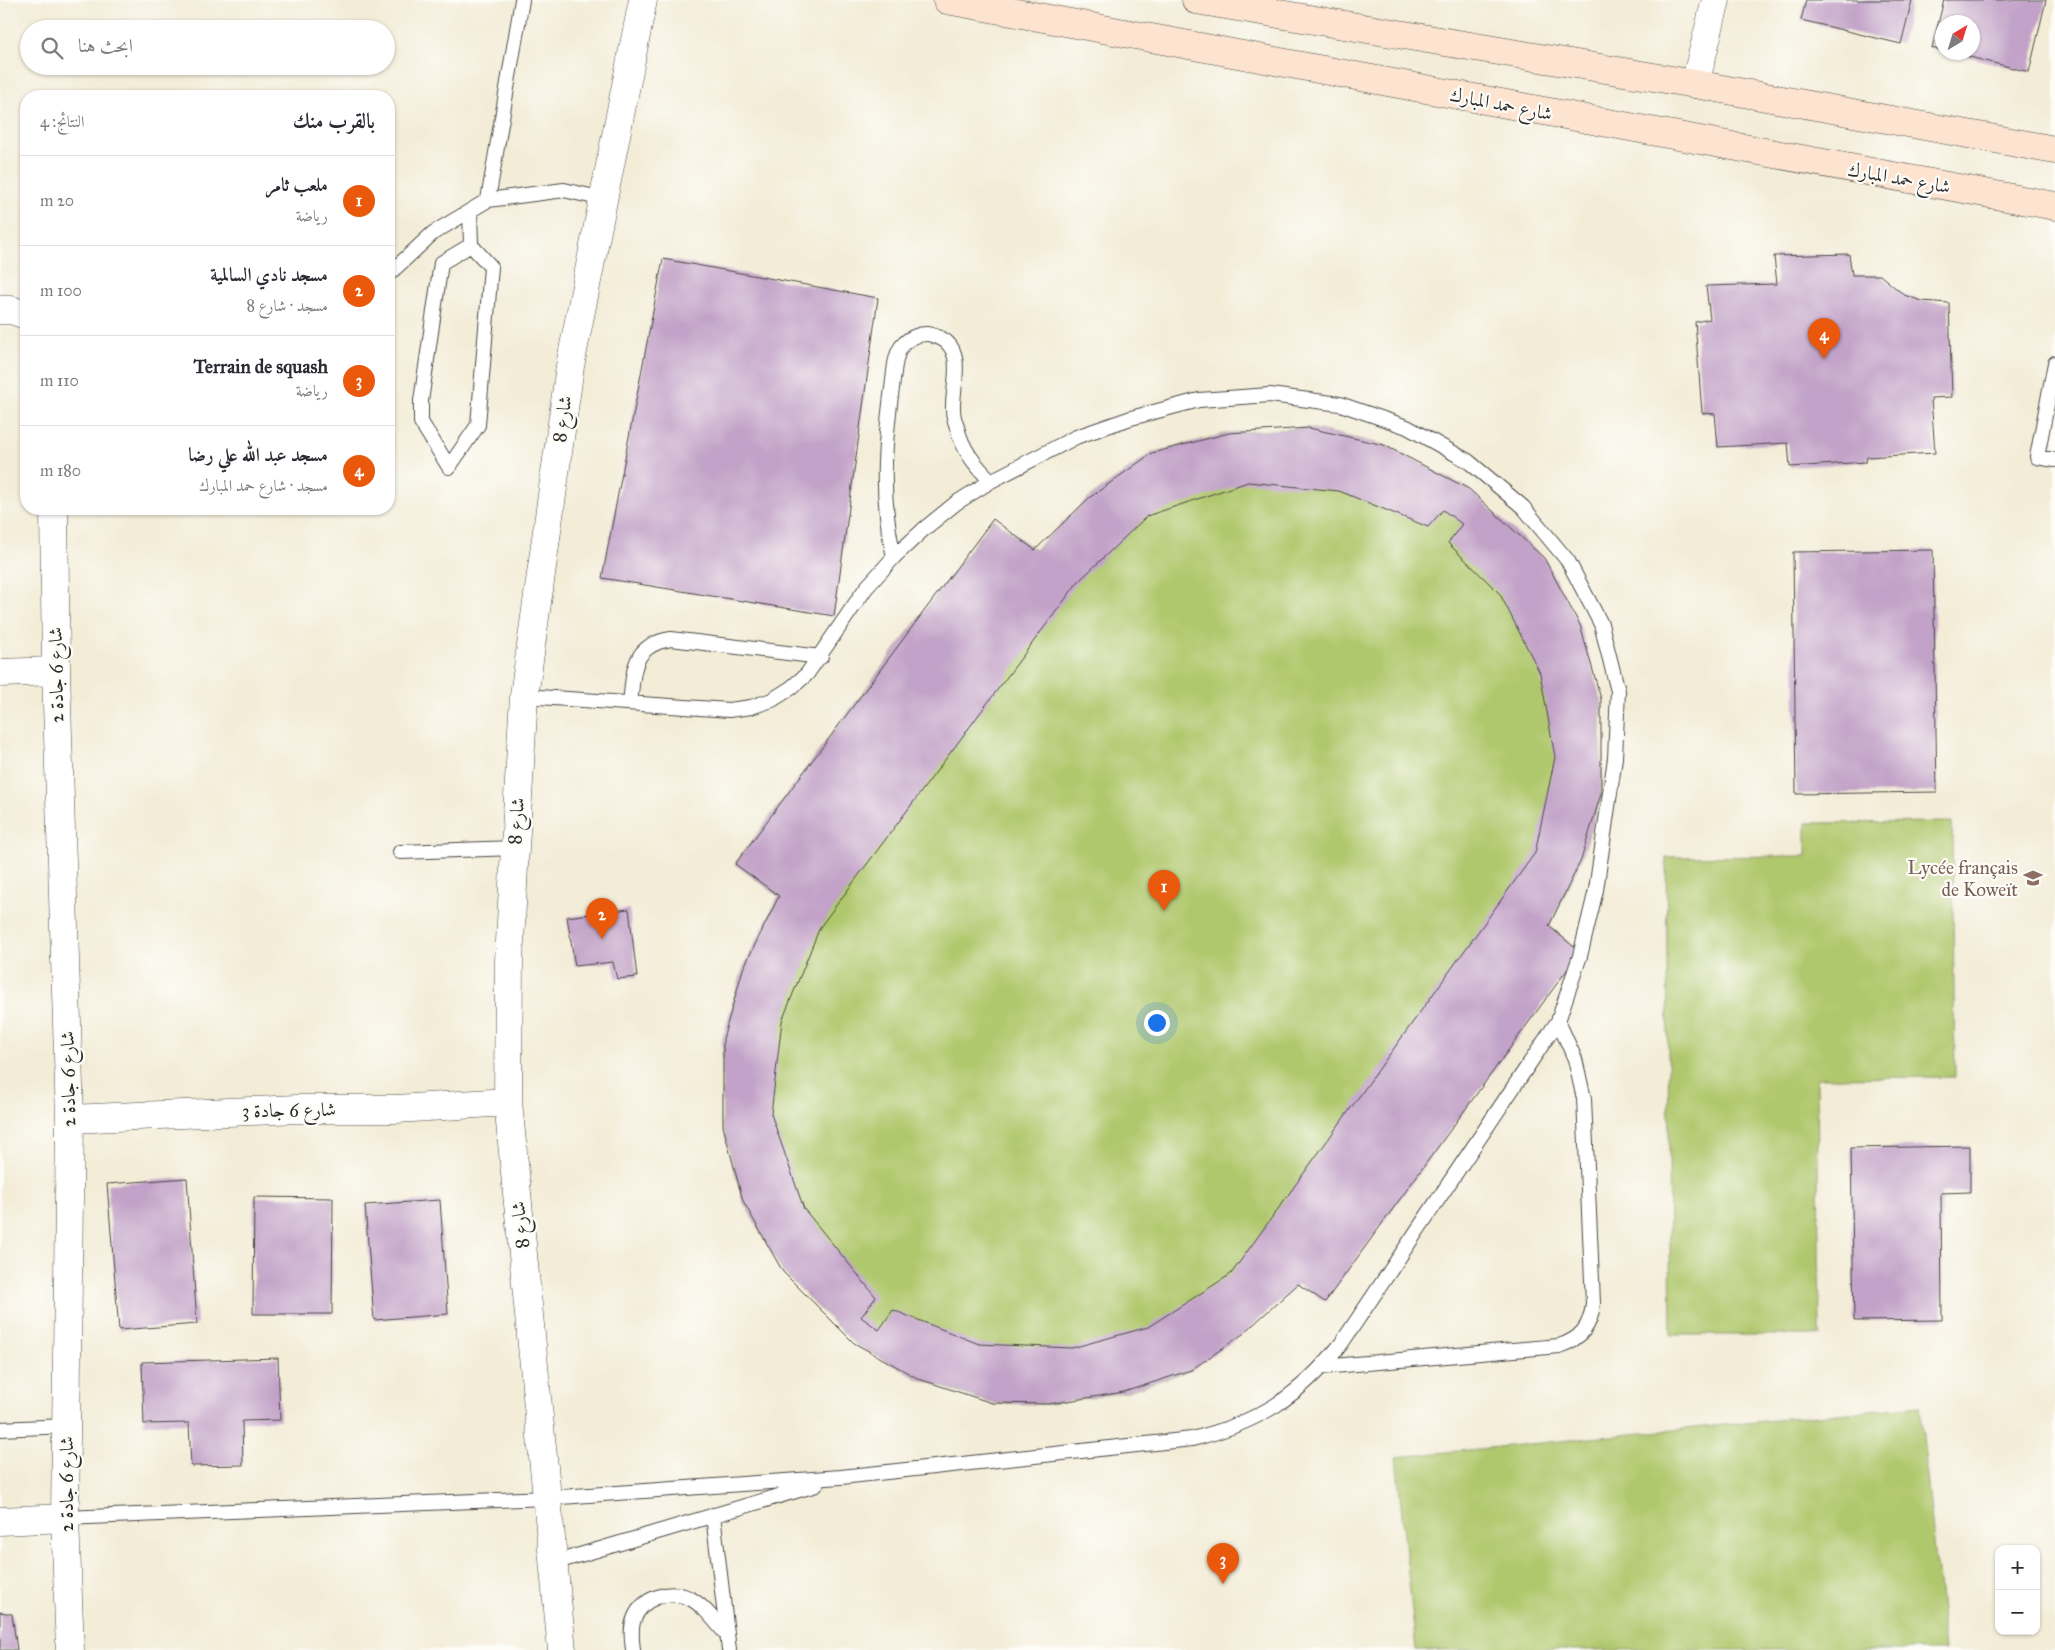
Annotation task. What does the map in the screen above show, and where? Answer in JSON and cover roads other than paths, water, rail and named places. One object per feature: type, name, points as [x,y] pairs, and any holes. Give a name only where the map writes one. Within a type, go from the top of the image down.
[{"type":"main road","name":"شارع حمد المبارك","points":[[947,0],[2055,206]]},
{"type":"main road","points":[[1196,0],[1695,84],[2055,150]]},
{"type":"street","name":"شارع 8","points":[[562,1650],[508,1102],[509,960],[514,848],[524,696],[570,366],[642,0]]},
{"type":"street","points":[[1695,84],[1716,0]]},
{"type":"street","points":[[0,310],[11,310],[20,313]]},
{"type":"street","name":"شارع 6 جادة 2","points":[[54,515],[56,671],[70,1119],[65,1518],[70,1650]]},
{"type":"street","points":[[0,673],[56,671]]},
{"type":"street","name":"شارع 6 جادة 3","points":[[70,1119],[297,1109],[396,1109],[508,1102]]},
{"type":"street","points":[[0,1521],[65,1518]]},
{"type":"lane","points":[[488,200],[522,0]]},
{"type":"lane","points":[[395,268],[433,233],[488,200],[564,190],[603,199]]},
{"type":"lane","points":[[470,211],[471,245],[491,267],[478,425],[449,467],[420,422],[420,401],[441,263],[471,245]]},
{"type":"lane","points":[[894,557],[885,507],[884,456],[896,363],[900,348],[912,337],[929,334],[944,340],[954,353],[956,369],[953,409],[957,429],[964,449],[976,466],[991,481]]},
{"type":"lane","points":[[2055,363],[2037,457],[2055,460]]},
{"type":"lane","points":[[65,1518],[547,1498],[841,1477],[1192,1439],[1222,1432],[1250,1421],[1277,1406],[1300,1388],[1322,1368],[1341,1344],[1558,1021],[1580,956],[1596,890],[1615,758],[1618,690],[1601,624],[1568,561],[1523,507],[1468,461],[1407,427],[1340,404],[1270,395],[1199,400],[1131,418],[1076,437],[991,481],[949,508],[894,557],[866,588],[842,622],[821,657],[807,674],[791,688],[772,700],[751,707],[729,710],[524,696]]},
{"type":"lane","points":[[630,703],[634,670],[638,657],[646,648],[658,641],[671,639],[821,657]]},
{"type":"lane","points":[[400,852],[514,848]]},
{"type":"lane","points":[[1322,1368],[1559,1346],[1575,1339],[1588,1326],[1592,1315],[1593,1303],[1584,1099],[1576,1058],[1558,1021]]},
{"type":"lane","points":[[0,1429],[66,1426]]},
{"type":"lane","points":[[553,1563],[841,1477]]},
{"type":"lane","points":[[714,1515],[729,1650]]},
{"type":"lane","points":[[633,1650],[631,1630],[634,1618],[646,1604],[662,1595],[677,1594],[690,1598],[701,1606],[727,1635]]},
{"type":"place","name":"مسجد عبد الله علي رضا","points":[[1824,359]]},
{"type":"place","name":"Lycée français de Koweït","points":[[2033,878]]},
{"type":"place","name":"ملعب ثامر","points":[[1164,911]]},
{"type":"place","name":"مسجد نادي السالمية","points":[[602,939]]},
{"type":"place","name":"Terrain de squash","points":[[1223,1584]]}]
